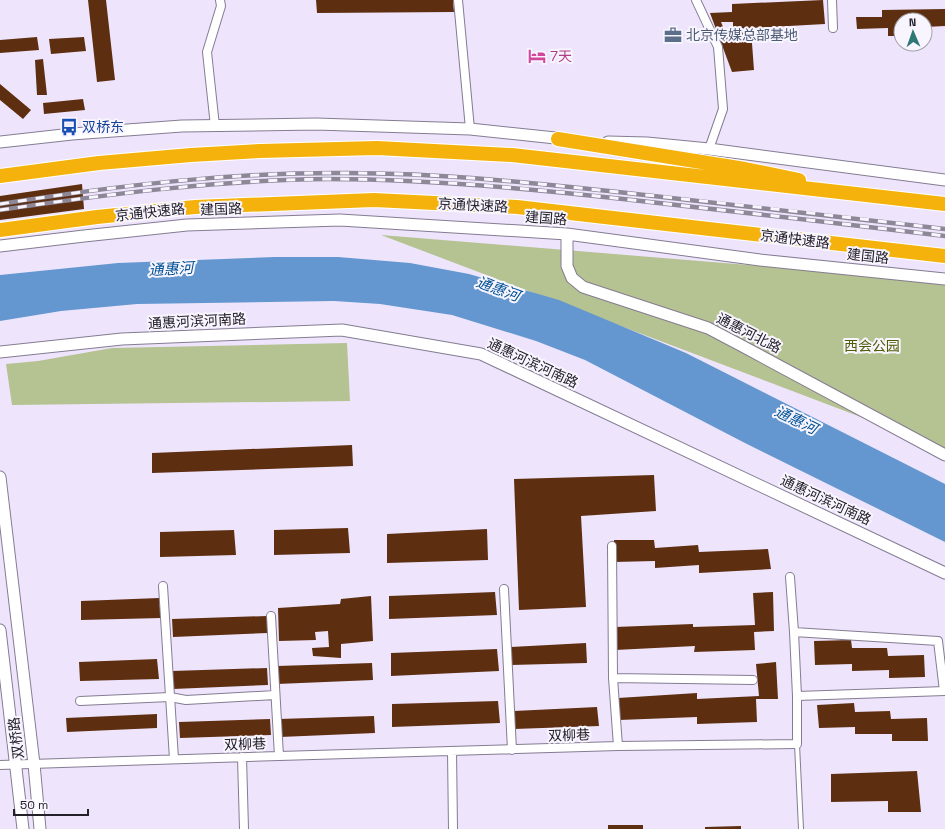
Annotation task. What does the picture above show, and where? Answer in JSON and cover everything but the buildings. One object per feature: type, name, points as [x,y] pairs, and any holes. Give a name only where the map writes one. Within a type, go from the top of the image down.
[{"type":"highway","points":[[558,139],[745,169],[883,198]]},
{"type":"highway","points":[[0,176],[99,163],[190,155],[260,151],[377,148],[512,155],[945,204]]},
{"type":"highway","name":"京通快速路","points":[[0,230],[97,217],[196,207],[374,200],[517,207],[945,256]]},
{"type":"main road","points":[[0,142],[72,134],[182,126],[316,124],[470,129],[558,139],[647,144],[709,150],[945,180]]},
{"type":"main road","name":"建国路","points":[[0,246],[187,225],[340,220],[567,234],[760,260],[945,279]]},
{"type":"main road","name":"通惠河北路","points":[[567,234],[567,266],[572,278],[583,287],[708,328],[945,455]]},
{"type":"main road","name":"通惠河滨河南路","points":[[0,352],[122,339],[342,330],[481,354],[945,573]]},
{"type":"main road","name":"双桥路","points":[[0,477],[34,764],[40,829]]},
{"type":"main road","name":"双桥路","points":[[0,630],[23,829]]},
{"type":"street","points":[[215,126],[207,52],[221,6],[220,0]]},
{"type":"street","points":[[458,0],[470,129]]},
{"type":"street","points":[[696,0],[718,48],[723,109],[709,150]]},
{"type":"street","points":[[832,0],[833,28]]},
{"type":"street","points":[[612,546],[613,678],[618,746]]},
{"type":"street","points":[[790,577],[797,696],[797,744]]},
{"type":"street","points":[[163,586],[174,759]]},
{"type":"street","points":[[504,589],[512,750]]},
{"type":"street","points":[[271,616],[279,756]]},
{"type":"street","points":[[794,632],[938,641],[944,691],[797,696]]},
{"type":"street","points":[[613,678],[753,680]]},
{"type":"street","points":[[80,701],[170,698],[186,700],[275,695]]},
{"type":"street","name":"双柳巷","points":[[0,765],[618,746],[797,744]]},
{"type":"street","points":[[452,751],[453,829]]},
{"type":"street","points":[[242,757],[244,829]]},
{"type":"lane","points":[[797,744],[801,829]]},
{"type":"green space","name":"西会公园","points":[[381,235],[945,281],[945,449]]},
{"type":"green space","points":[[347,343],[350,401],[12,405],[6,364],[38,361],[112,348]]},
{"type":"water","name":"通惠河","points":[[275,257],[338,257],[410,263],[469,274],[559,300],[686,353],[945,484],[945,542],[743,442],[585,360],[536,341],[452,315],[380,304],[334,301],[137,304],[61,311],[0,321],[0,275],[118,263]]},
{"type":"railway","points":[[0,204],[86,191],[173,181],[303,173],[382,173],[487,179],[746,206],[945,229]]},
{"type":"railway","points":[[0,210],[123,193],[205,185],[287,180],[365,179],[439,182],[549,191],[945,236]]},
{"type":"place","name":"北京传媒总部基地","points":[[673,35]]},
{"type":"place","name":"7天","points":[[537,56]]},
{"type":"place","name":"双桥东","points":[[69,127]]}]
